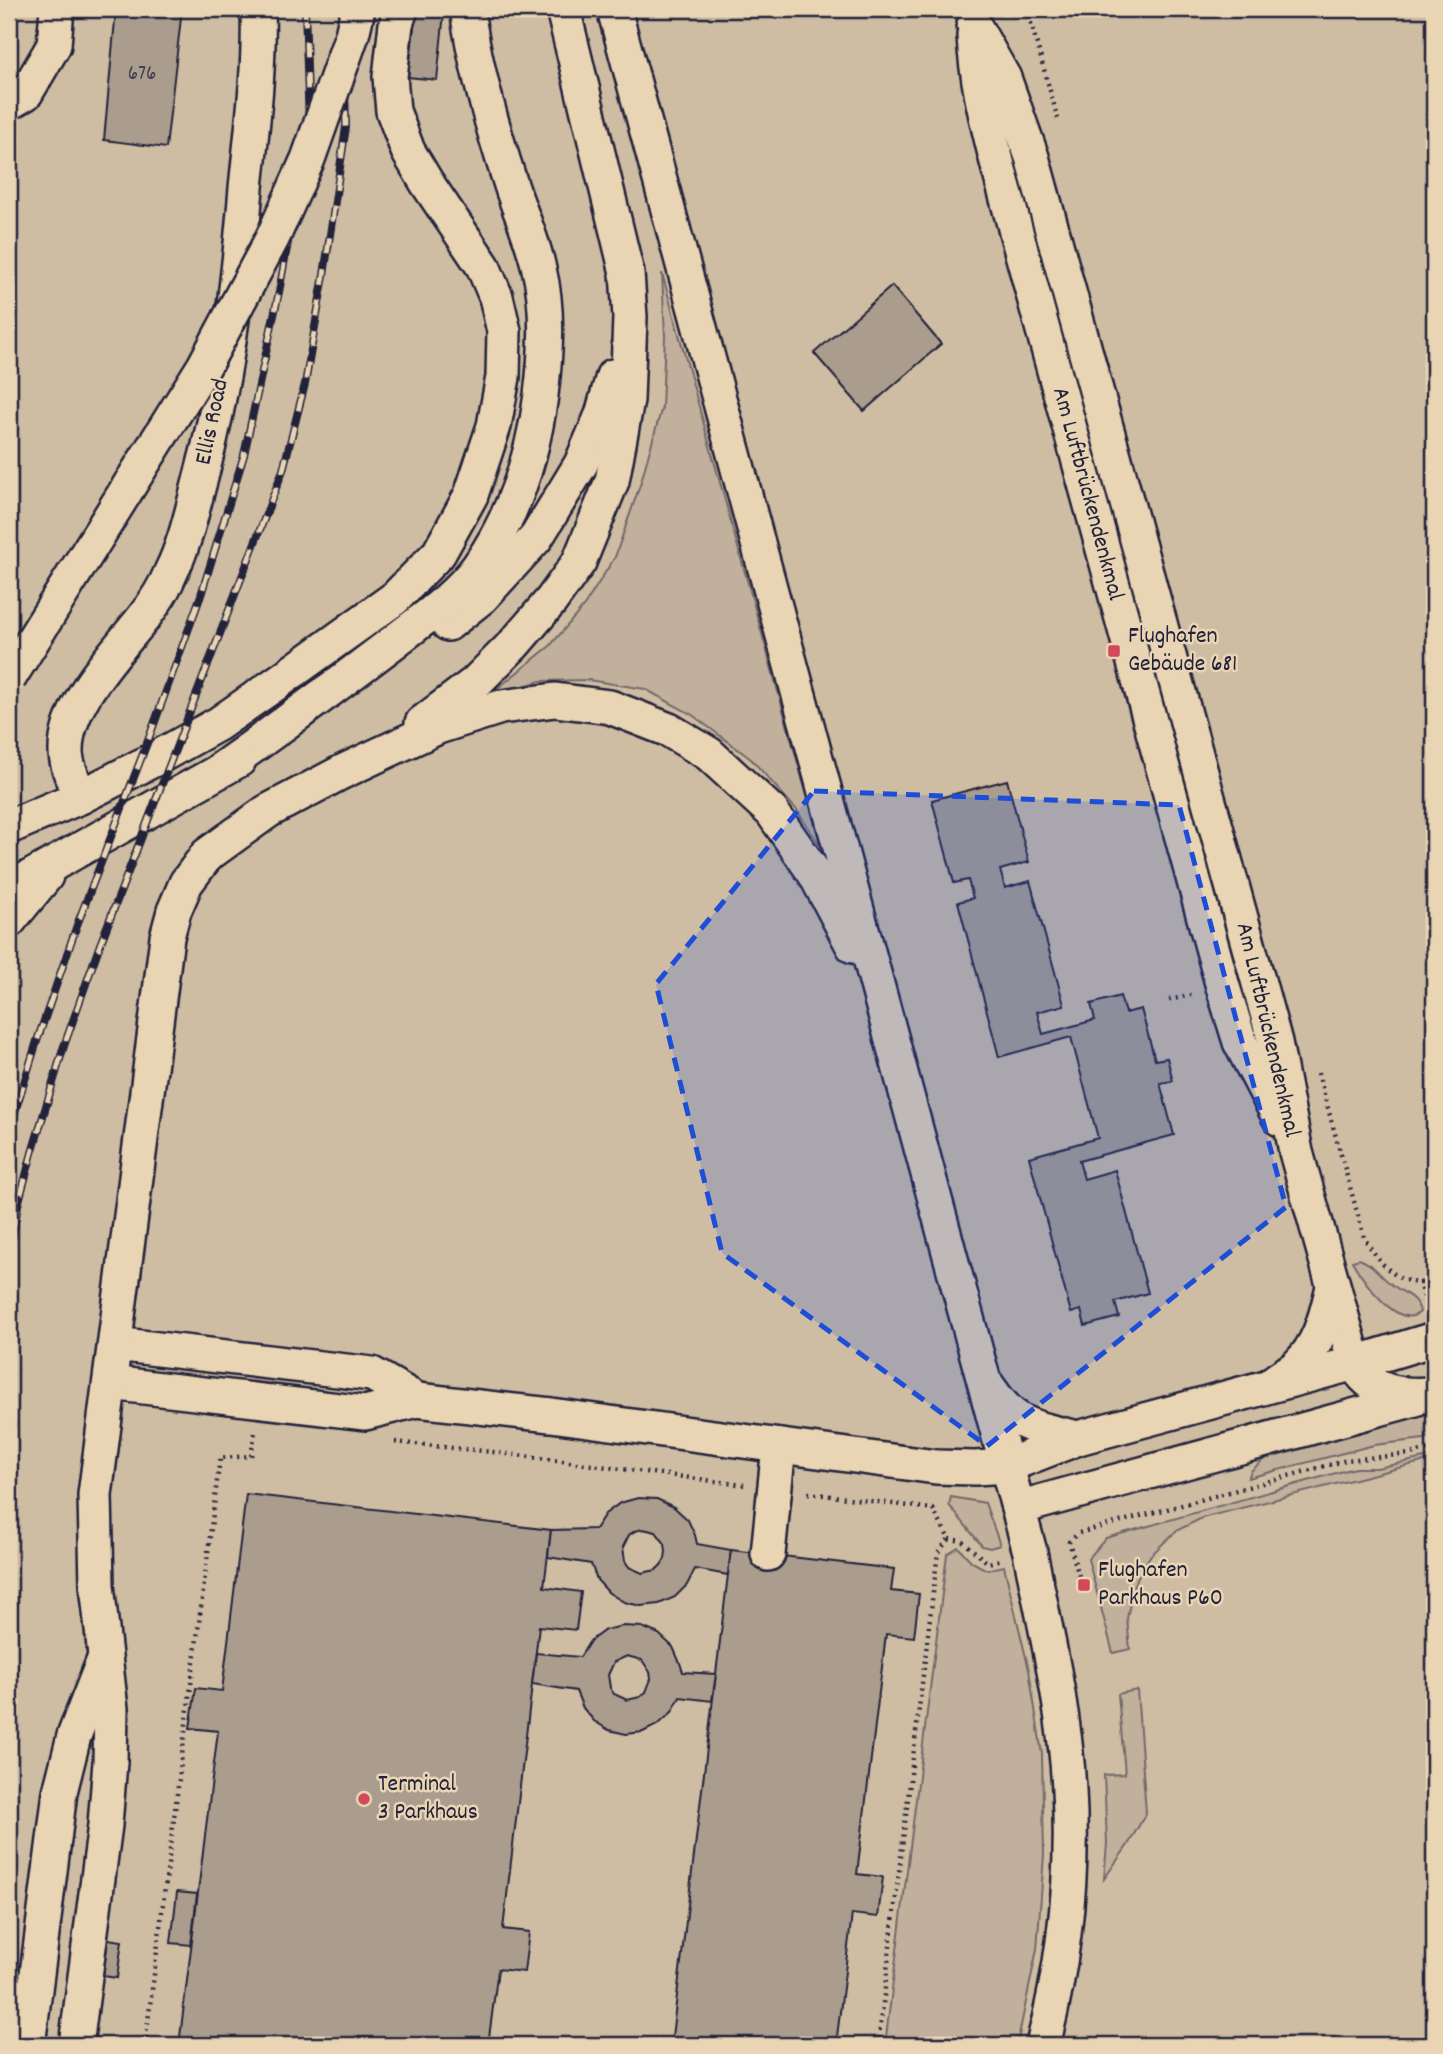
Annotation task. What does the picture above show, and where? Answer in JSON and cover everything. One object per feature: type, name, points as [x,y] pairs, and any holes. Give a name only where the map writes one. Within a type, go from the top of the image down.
[{"type":"street","points":[[9,103],[26,93],[54,44],[57,9]]},
{"type":"street","name":"Ellis Road","points":[[80,797],[65,755],[67,730],[78,706],[114,652],[146,615],[171,572],[190,520],[213,433],[232,326],[241,245],[253,122],[258,9]]},
{"type":"street","points":[[9,678],[204,366],[273,237],[308,159],[352,34],[358,9]]},
{"type":"street","points":[[9,827],[80,797],[218,724],[395,598],[439,553],[471,495],[494,426],[503,377],[504,331],[496,297],[483,267],[408,151],[393,111],[390,77],[396,24],[401,9]]},
{"type":"street","points":[[220,770],[447,601],[477,569],[504,524],[522,478],[538,419],[545,360],[545,319],[540,269],[501,154],[471,42],[467,9]]},
{"type":"street","points":[[342,772],[415,728],[475,683],[514,644],[579,562],[611,481],[627,400],[630,317],[627,273],[563,9]]},
{"type":"street","points":[[614,9],[1018,1508],[1053,1664],[1065,1741],[1069,1790],[1068,1911],[1043,2045]]},
{"type":"street","name":"Am Luftbrückendenkmal","points":[[972,17],[975,64],[998,166],[1223,987],[1240,1042],[1273,1102],[1296,1152],[1355,1363]]},
{"type":"street","points":[[9,889],[340,703],[421,646],[482,597],[536,538],[581,464],[602,415],[630,317]]},
{"type":"street","points":[[76,2045],[105,1825],[110,1762],[110,1709],[97,1585],[95,1494],[167,937],[174,911],[187,883],[207,855],[268,811],[342,772],[438,727],[501,707],[555,701],[610,707],[668,730],[709,754],[772,812],[815,874],[844,926],[887,1018]]},
{"type":"street","points":[[9,898],[56,863]]},
{"type":"street","points":[[9,921],[56,863]]},
{"type":"street","points":[[1264,1388],[1297,1365],[1309,1352],[1324,1325],[1333,1287]]},
{"type":"street","points":[[110,1383],[365,1413],[417,1400],[936,1466],[975,1468],[1006,1466],[1078,1438],[1434,1339]]},
{"type":"street","points":[[115,1344],[372,1374],[417,1400]]},
{"type":"street","points":[[1355,1363],[1361,1374],[1378,1388],[1395,1393],[1433,1394]]},
{"type":"street","points":[[1286,1433],[1311,1422],[1338,1404],[1345,1396],[1355,1363]]},
{"type":"street","points":[[984,1381],[1006,1410],[1020,1420],[1036,1428],[1078,1438]]},
{"type":"street","points":[[1018,1508],[1433,1394]]},
{"type":"street","points":[[768,1554],[779,1446]]},
{"type":"street","points":[[28,2045],[60,1792],[74,1736],[104,1660]]},
{"type":"path","points":[[1420,1283],[1434,1282]]},
{"type":"path","points":[[145,2045],[220,1458],[251,1456],[257,1423]]},
{"type":"path","points":[[385,1441],[493,1452],[933,1509],[949,1539]]},
{"type":"path","points":[[1079,1576],[1069,1542],[1079,1533],[1347,1460],[1410,1454],[1434,1448]]},
{"type":"path","points":[[949,1539],[962,1541],[988,1563],[1000,1560]]},
{"type":"path","points":[[878,2045],[938,1552],[949,1539]]},
{"type":"highlighted area","points":[[814,791],[1179,805],[1286,1207],[987,1446],[722,1253],[656,984]]},
{"type":"shaded area","points":[[9,9],[1434,9],[1434,2045],[9,2045]]},
{"type":"shaded area","points":[[662,273],[821,847],[796,809],[751,759],[691,714],[645,689],[588,680],[540,681],[488,696],[550,646],[584,606],[615,557],[640,485],[662,407],[665,336]]},
{"type":"shaded area","points":[[1359,1259],[1370,1264],[1386,1280],[1412,1298],[1420,1312],[1411,1316],[1401,1315],[1391,1309],[1363,1279],[1352,1261]]},
{"type":"shaded area","points":[[1434,1411],[1434,1436],[1374,1445],[1248,1478],[1251,1471],[1265,1458]]},
{"type":"shaded area","points":[[1434,1456],[1434,1459],[1202,1518],[1176,1531],[1150,1556],[1134,1584],[1127,1618],[1130,1649],[1113,1653],[1088,1559],[1106,1538],[1343,1471],[1377,1468]]},
{"type":"shaded area","points":[[951,1497],[985,1503],[1000,1545],[990,1548],[982,1546],[949,1505]]},
{"type":"shaded area","points":[[958,1547],[972,1562],[987,1570],[1004,1566],[1029,1670],[1042,1754],[1044,1855],[1037,1949],[1017,2045],[885,2045],[947,1554]]},
{"type":"shaded area","points":[[1137,1690],[1146,1813],[1104,1879],[1107,1843],[1104,1775],[1125,1774],[1118,1694]]},
{"type":"building","points":[[116,9],[182,9],[166,148],[104,140]]},
{"type":"building","points":[[416,10],[444,13],[437,80],[408,77]]},
{"type":"building","points":[[892,286],[941,344],[864,411],[814,353]]},
{"type":"building","points":[[1007,780],[1029,862],[1000,870],[1005,888],[1030,881],[1064,1005],[1037,1012],[1043,1034],[1095,1020],[1091,1004],[1120,996],[1125,1013],[1141,1009],[1155,1060],[1167,1058],[1173,1081],[1160,1083],[1174,1135],[1079,1161],[1084,1179],[1115,1170],[1148,1293],[1115,1302],[1119,1317],[1085,1326],[1081,1310],[1071,1313],[1029,1157],[1098,1138],[1071,1037],[999,1057],[958,902],[973,898],[968,880],[954,883],[932,800]]},
{"type":"building","name":"Terminal 3 Parkhaus","points":[[246,1494],[551,1530],[544,1587],[581,1592],[576,1630],[539,1626],[503,1929],[529,1932],[524,1972],[498,1969],[488,2045],[179,2045],[218,1731],[190,1728],[196,1688],[222,1691]]},
{"type":"building","points":[[638,1498],[657,1499],[674,1507],[688,1520],[697,1544],[731,1550],[728,1575],[695,1569],[687,1585],[675,1597],[659,1604],[641,1606],[624,1602],[609,1593],[597,1580],[591,1564],[548,1557],[551,1530],[595,1529],[605,1514],[620,1503]],"holes":[[[643,1529],[656,1532],[665,1544],[665,1559],[661,1565],[656,1570],[642,1573],[629,1567],[625,1561],[623,1547],[629,1535]]]},
{"type":"building","points":[[731,1550],[894,1569],[891,1591],[919,1594],[914,1637],[886,1634],[857,1874],[883,1877],[878,1917],[852,1914],[836,2045],[671,2045]]},
{"type":"building","points":[[623,1626],[642,1627],[659,1634],[673,1647],[683,1672],[716,1674],[712,1701],[680,1697],[672,1712],[659,1724],[643,1732],[626,1734],[609,1730],[594,1721],[583,1708],[576,1691],[532,1684],[536,1653],[580,1657],[590,1641],[605,1630]],"holes":[[[627,1656],[642,1660],[651,1679],[646,1692],[640,1697],[627,1700],[614,1694],[608,1675],[614,1662]]]},
{"type":"building","points":[[177,1892],[197,1894],[191,1945],[171,1943]]},
{"type":"building","points":[[108,1939],[122,1941],[117,1978],[103,1976]]},
{"type":"railway","points":[[9,1131],[77,925],[201,595],[244,455],[279,292],[309,126],[305,9]]},
{"type":"railway","points":[[9,1257],[18,1205],[64,1046],[98,950],[283,470],[305,384],[346,127],[343,9]]},
{"type":"place","name":"Flughafen Gebäude 681","points":[[1114,651]]},
{"type":"place","name":"Flughafen Parkhaus P60","points":[[1084,1585]]},
{"type":"place","name":"Terminal 3 Parkhaus","points":[[364,1799]]}]
